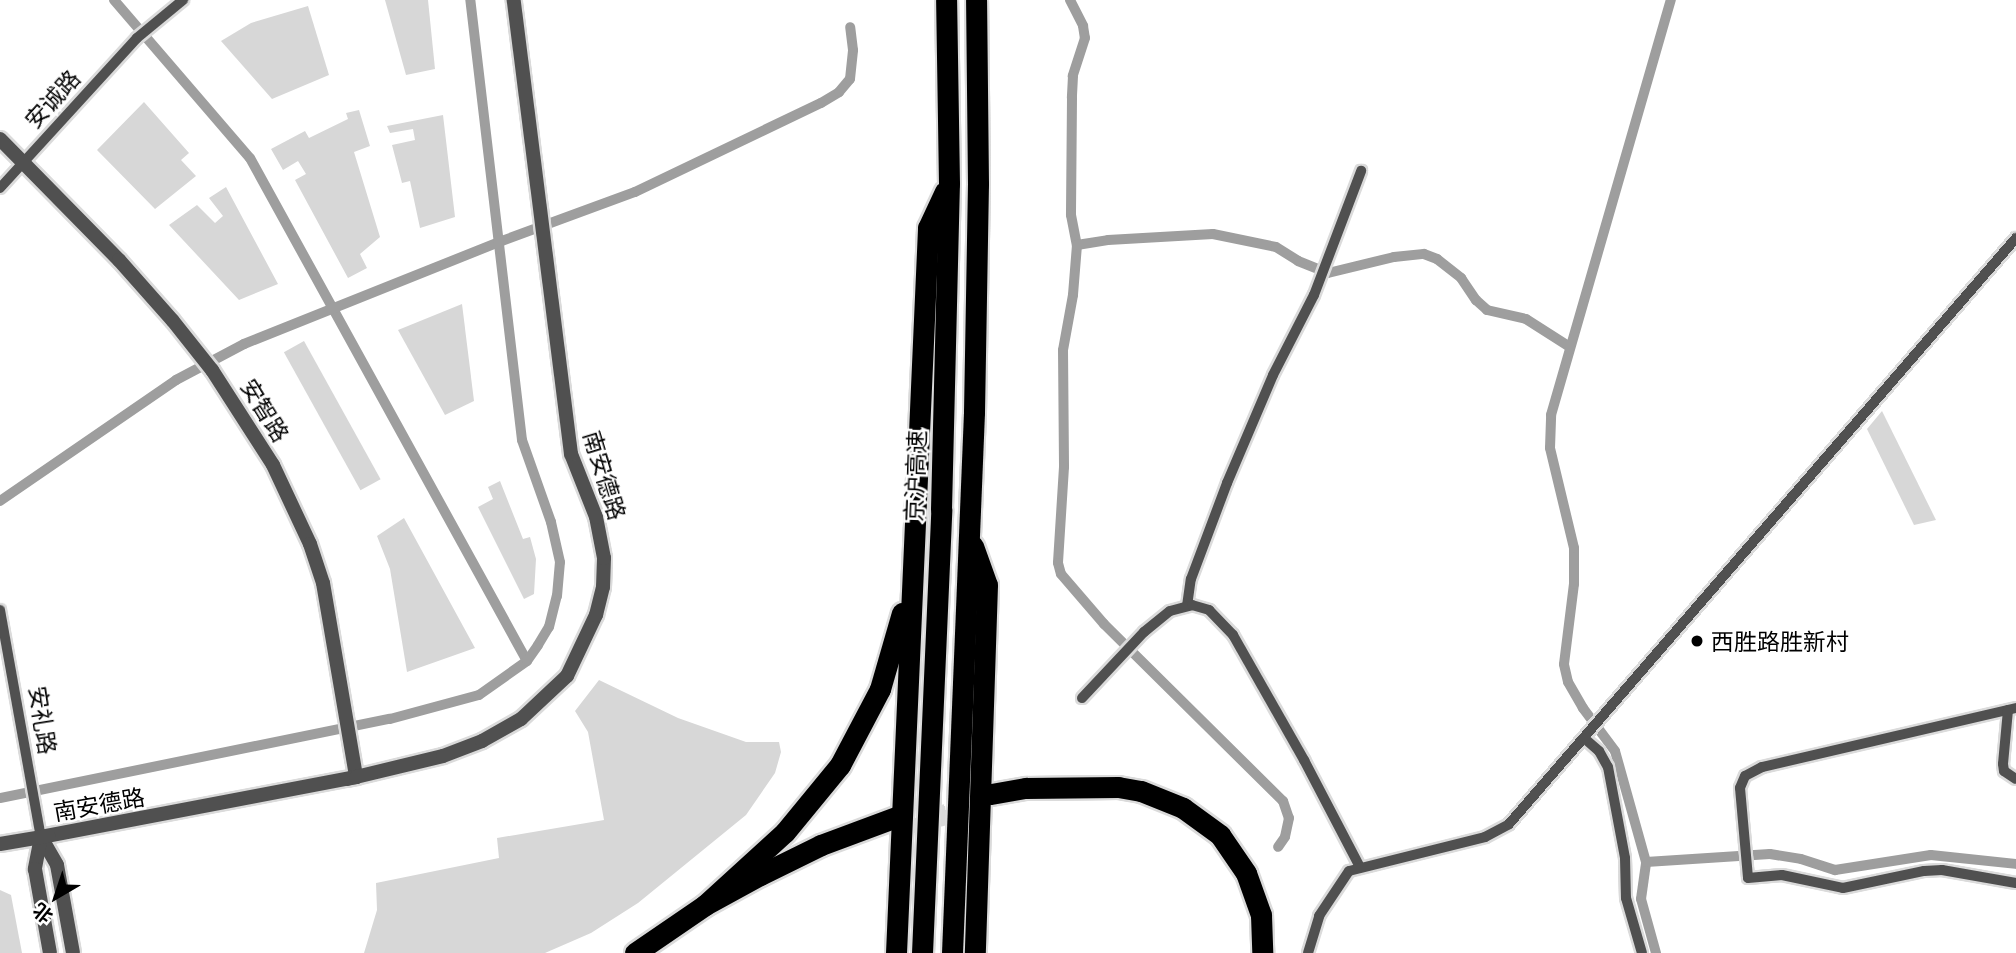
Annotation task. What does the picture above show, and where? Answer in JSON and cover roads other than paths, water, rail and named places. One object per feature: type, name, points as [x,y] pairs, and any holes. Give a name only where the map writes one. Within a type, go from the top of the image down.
[{"type":"highway","name":"京沪高速","points":[[922,953],[941,509],[949,184],[946,0]]},
{"type":"highway","points":[[951,953],[970,537],[978,83],[976,0]]},
{"type":"highway","points":[[897,953],[928,228],[949,184]]},
{"type":"highway","points":[[970,537],[987,585],[984,761],[975,953]]},
{"type":"highway","points":[[705,905],[785,832],[840,765],[880,689],[913,581]]},
{"type":"highway","points":[[991,799],[1094,793],[1138,798],[1180,814],[1231,855],[1261,915],[1262,953]]},
{"type":"highway","points":[[635,953],[705,905],[821,845],[896,822],[765,882],[659,953]]},
{"type":"highway","points":[[1253,899],[1253,953]]},
{"type":"highway","points":[[978,900],[981,953]]},
{"type":"street","name":"安诚路","points":[[0,188],[137,38],[183,0]]},
{"type":"street","name":"南安德路","points":[[0,845],[356,778],[443,756],[482,741],[521,719],[567,676],[596,615],[603,587],[604,558],[596,517],[570,454],[514,0]]},
{"type":"street","name":"安智路","points":[[0,139],[119,260],[198,351],[273,465],[310,544],[327,606],[356,778]]},
{"type":"street","points":[[1187,606],[1191,579],[1232,472],[1273,375],[1327,262],[1361,171]]},
{"type":"street","points":[[1308,953],[1319,916],[1349,871],[1497,833],[1517,815],[2016,238]]},
{"type":"street","points":[[1082,698],[1134,642],[1170,611],[1187,606],[1209,610],[1233,635],[1304,760],[1360,867]]},
{"type":"street","name":"安礼路","points":[[0,610],[34,806],[41,837],[57,865],[73,953]]},
{"type":"street","points":[[2016,779],[2004,771],[2003,764],[2012,709],[1753,771],[1741,781],[1740,788],[1748,878],[1782,876],[1843,888],[1924,871],[1975,874],[2016,883]]},
{"type":"street","points":[[1586,736],[1608,767],[1625,858],[1626,898],[1642,953]]},
{"type":"street","name":"安礼路","points":[[41,837],[35,869],[50,953]]},
{"type":"waterway","points":[[114,0],[250,158],[527,661]]},
{"type":"waterway","points":[[0,798],[390,719],[479,695],[527,661],[549,627],[557,596],[560,562],[551,522],[522,440],[470,0]]},
{"type":"waterway","points":[[1070,0],[1083,26],[1085,38],[1073,76],[1071,215],[1077,245],[1073,295],[1063,350],[1064,467],[1058,563],[1061,574],[1104,624],[1283,801],[1289,818],[1285,837],[1278,847]]},
{"type":"waterway","points":[[1656,953],[1641,899],[1646,862],[1615,751],[1583,708],[1568,682],[1564,664],[1574,584],[1574,548],[1550,448],[1551,415],[1671,0]]},
{"type":"waterway","points":[[0,501],[176,380],[244,344],[499,242],[635,192],[821,103],[839,92],[850,79],[853,50],[850,27]]},
{"type":"waterway","points":[[1077,245],[1108,240],[1213,234],[1276,247],[1298,261],[1328,273],[1394,257],[1424,254],[1437,259],[1461,278],[1476,300],[1487,310],[1526,319],[1570,347]]},
{"type":"waterway","points":[[1646,862],[1770,854],[1801,859],[1835,870],[1931,855],[2016,864]]},
{"type":"tunnel","points":[[896,826],[976,807]]},
{"type":"place","name":"西胜路胜新村","points":[[1697,641]]}]
